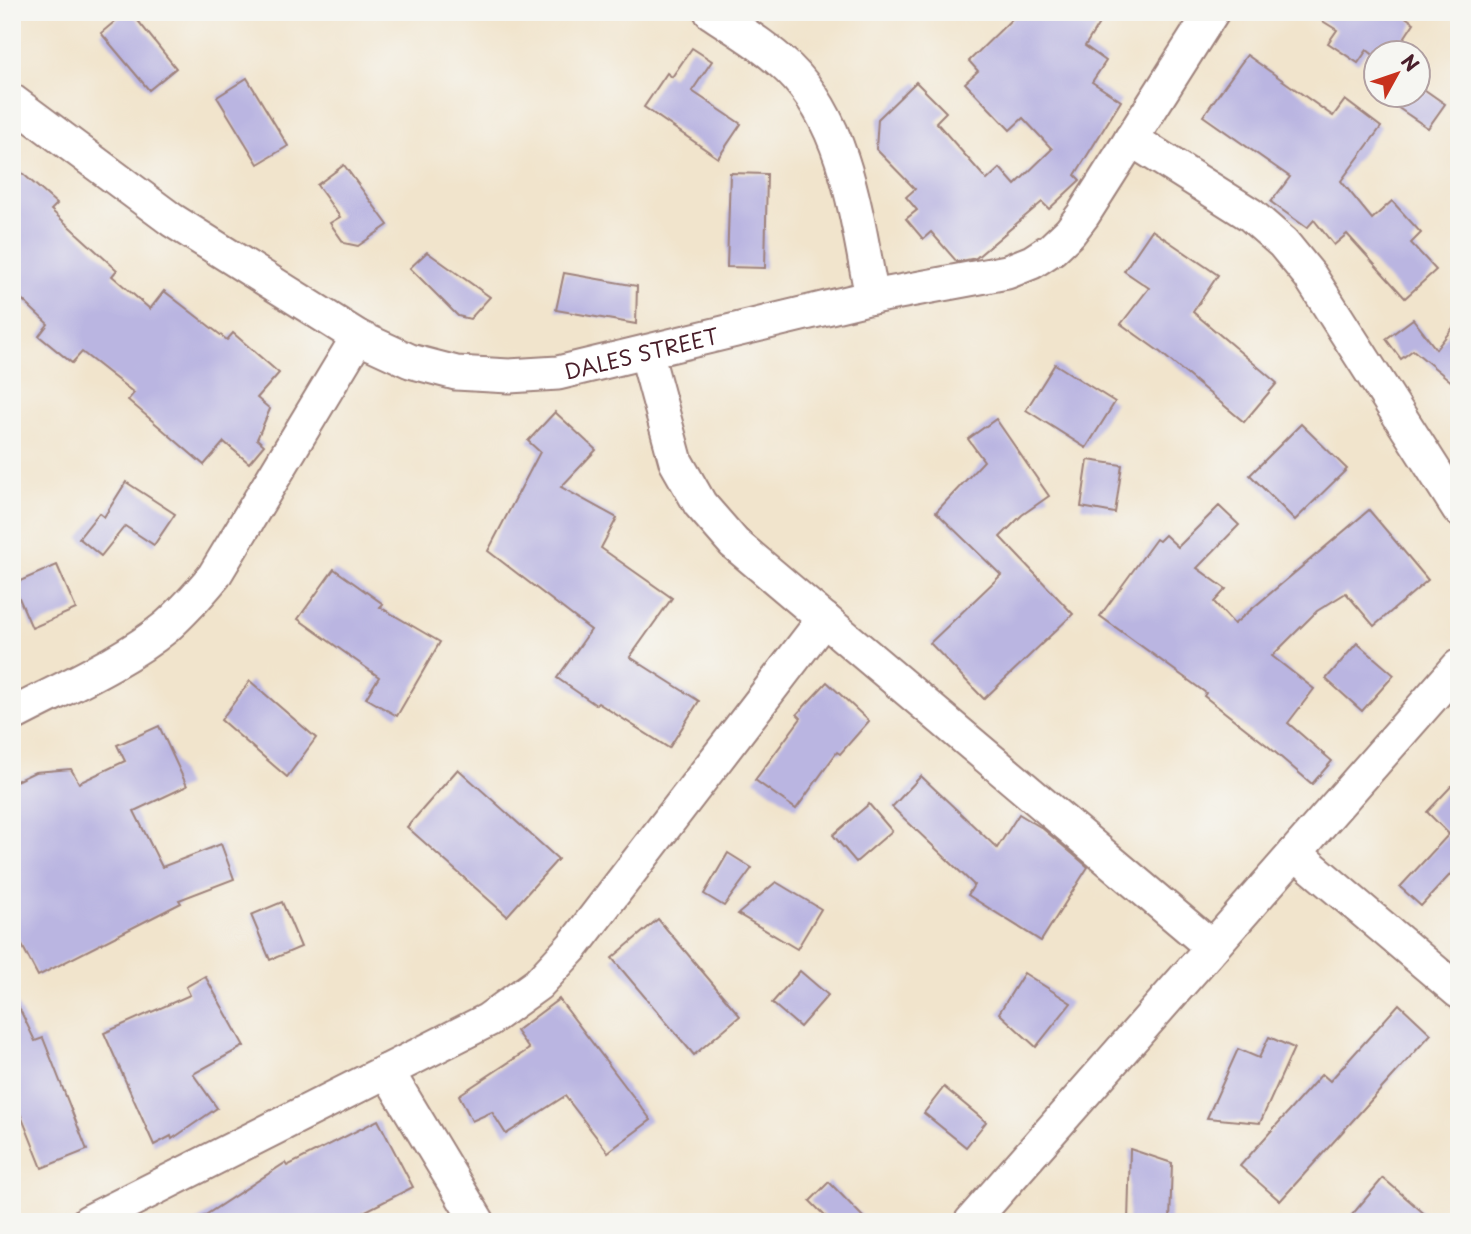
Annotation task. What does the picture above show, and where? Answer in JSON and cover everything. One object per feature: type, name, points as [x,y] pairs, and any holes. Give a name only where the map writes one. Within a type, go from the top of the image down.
[{"type":"street","points":[[711,12],[771,53],[791,71],[815,103],[836,142],[847,177],[872,297]]},
{"type":"street","name":"DALES STREET","points":[[12,101],[172,220],[358,337],[410,361],[456,373],[509,376],[558,373],[872,297],[1007,272],[1032,262],[1052,249],[1070,232],[1212,12]]},
{"type":"street","points":[[1131,139],[1251,215],[1283,243],[1310,276],[1459,509]]},
{"type":"street","points":[[12,715],[125,654],[164,629],[190,605],[214,576],[358,337]]},
{"type":"street","points":[[646,352],[676,462],[700,504],[734,543],[1212,947]]},
{"type":"street","points":[[88,1222],[488,1020],[538,984],[573,946],[824,619]]},
{"type":"street","points":[[971,1222],[1459,666]]},
{"type":"street","points":[[1295,853],[1459,992]]},
{"type":"street","points":[[387,1071],[478,1222]]},
{"type":"building","points":[[126,12],[131,12],[176,68],[149,90],[101,33]]},
{"type":"building","points":[[1019,12],[1106,12],[1085,46],[1106,61],[1092,82],[1121,101],[1075,175],[1080,180],[1049,209],[1042,202],[976,258],[957,262],[931,232],[923,239],[906,219],[917,210],[906,197],[915,189],[876,149],[878,119],[916,82],[946,112],[936,122],[987,180],[1000,168],[1015,185],[1052,149],[1023,118],[1010,130],[965,83],[978,71],[969,61]]},
{"type":"building","points":[[1308,12],[1398,12],[1414,23],[1404,38],[1362,38],[1362,57],[1358,63],[1328,43],[1337,30]]},
{"type":"building","points":[[692,48],[712,61],[692,91],[741,124],[718,158],[644,107],[667,73],[672,77]]},
{"type":"building","points":[[1247,55],[1333,116],[1345,100],[1381,127],[1341,181],[1372,219],[1392,201],[1421,233],[1411,243],[1436,270],[1405,298],[1347,234],[1334,245],[1314,220],[1307,228],[1271,202],[1290,177],[1203,116]]},
{"type":"building","points":[[247,78],[288,146],[258,164],[217,97]]},
{"type":"building","points":[[1432,95],[1445,104],[1428,128],[1398,108],[1432,108]]},
{"type":"building","points":[[12,164],[57,204],[51,210],[117,270],[112,276],[150,309],[164,291],[227,340],[233,333],[279,373],[257,398],[270,409],[257,439],[264,445],[249,463],[224,442],[204,465],[128,400],[134,393],[82,352],[72,363],[39,336],[48,324],[12,290]]},
{"type":"building","points":[[344,165],[388,225],[358,246],[344,243],[330,223],[340,217],[317,185]]},
{"type":"building","points":[[730,173],[767,174],[765,268],[727,267]]},
{"type":"building","points":[[1152,230],[1218,275],[1193,312],[1277,383],[1244,422],[1160,352],[1121,324],[1149,288],[1124,271]]},
{"type":"building","points":[[427,252],[490,297],[470,319],[458,316],[410,268]]},
{"type":"building","points":[[564,273],[637,286],[636,324],[556,310]]},
{"type":"building","points":[[1413,319],[1436,349],[1459,320],[1459,388],[1413,350],[1401,359],[1386,339]]},
{"type":"building","points":[[1055,364],[1115,402],[1086,448],[1026,410]]},
{"type":"building","points":[[555,412],[596,450],[561,487],[617,518],[601,548],[672,598],[630,657],[699,701],[669,748],[598,703],[596,705],[557,678],[591,630],[488,551],[540,452],[528,441]]},
{"type":"building","points":[[996,419],[1049,496],[1022,515],[1000,537],[1073,614],[984,699],[930,643],[1001,575],[936,512],[984,461],[968,439]]},
{"type":"building","points":[[1301,424],[1347,469],[1295,520],[1250,475]]},
{"type":"building","points":[[1088,460],[1122,465],[1115,513],[1081,507]]},
{"type":"building","points":[[126,482],[175,514],[154,545],[125,526],[101,556],[79,538],[99,513],[104,517]]},
{"type":"building","points":[[1219,506],[1239,525],[1197,568],[1226,589],[1214,602],[1234,624],[1369,510],[1428,580],[1374,626],[1346,593],[1317,611],[1272,656],[1314,689],[1288,723],[1332,761],[1312,784],[1204,696],[1206,693],[1100,616],[1156,539],[1159,541],[1165,535],[1178,547]]},
{"type":"building","points":[[57,565],[76,609],[32,628],[13,584]]},
{"type":"building","points":[[334,569],[383,604],[380,607],[440,642],[397,716],[366,698],[379,677],[298,619]]},
{"type":"building","points":[[1357,643],[1394,675],[1362,711],[1326,679]]},
{"type":"building","points":[[250,681],[316,738],[287,777],[221,720]]},
{"type":"building","points":[[827,682],[869,721],[840,754],[837,752],[796,809],[755,780],[801,718],[797,714]]},
{"type":"building","points":[[159,726],[187,786],[134,811],[162,867],[221,844],[234,879],[179,900],[181,903],[38,976],[12,926],[12,783],[35,772],[71,769],[79,783],[125,761],[117,745]]},
{"type":"building","points":[[458,769],[558,859],[507,916],[407,827]]},
{"type":"building","points":[[921,776],[997,848],[1019,814],[1042,828],[1088,867],[1041,941],[968,895],[974,885],[892,807]]},
{"type":"building","points":[[1459,778],[1459,865],[1421,906],[1400,887],[1449,834],[1427,812]]},
{"type":"building","points":[[869,804],[892,831],[856,862],[833,835]]},
{"type":"building","points":[[728,853],[752,868],[724,906],[704,894]]},
{"type":"building","points":[[776,882],[821,909],[797,949],[738,914]]},
{"type":"building","points":[[282,902],[301,947],[270,960],[251,915]]},
{"type":"building","points":[[658,919],[740,1016],[694,1055],[612,958]]},
{"type":"building","points":[[800,971],[828,995],[800,1027],[772,1003]]},
{"type":"building","points":[[1024,973],[1071,1003],[1036,1047],[999,1013]]},
{"type":"building","points":[[205,976],[244,1046],[193,1074],[217,1108],[172,1139],[171,1136],[154,1145],[104,1033],[190,995],[186,987]]},
{"type":"building","points":[[12,993],[35,1041],[43,1038],[87,1150],[42,1168],[12,1093]]},
{"type":"building","points":[[559,999],[651,1120],[608,1152],[565,1096],[506,1134],[492,1112],[472,1121],[459,1095],[529,1049],[516,1031]]},
{"type":"building","points":[[1399,1004],[1431,1034],[1280,1201],[1240,1166],[1322,1074],[1330,1081]]},
{"type":"building","points":[[1269,1037],[1294,1048],[1260,1123],[1207,1118],[1238,1049],[1259,1058]]},
{"type":"building","points":[[944,1087],[986,1122],[966,1147],[924,1113]]},
{"type":"building","points":[[378,1120],[413,1187],[344,1222],[195,1222],[285,1163],[287,1166]]},
{"type":"building","points":[[1130,1149],[1172,1163],[1170,1222],[1128,1222]]},
{"type":"building","points":[[1383,1178],[1434,1222],[1346,1222]]},
{"type":"building","points":[[829,1182],[868,1222],[831,1222],[810,1201]]}]
